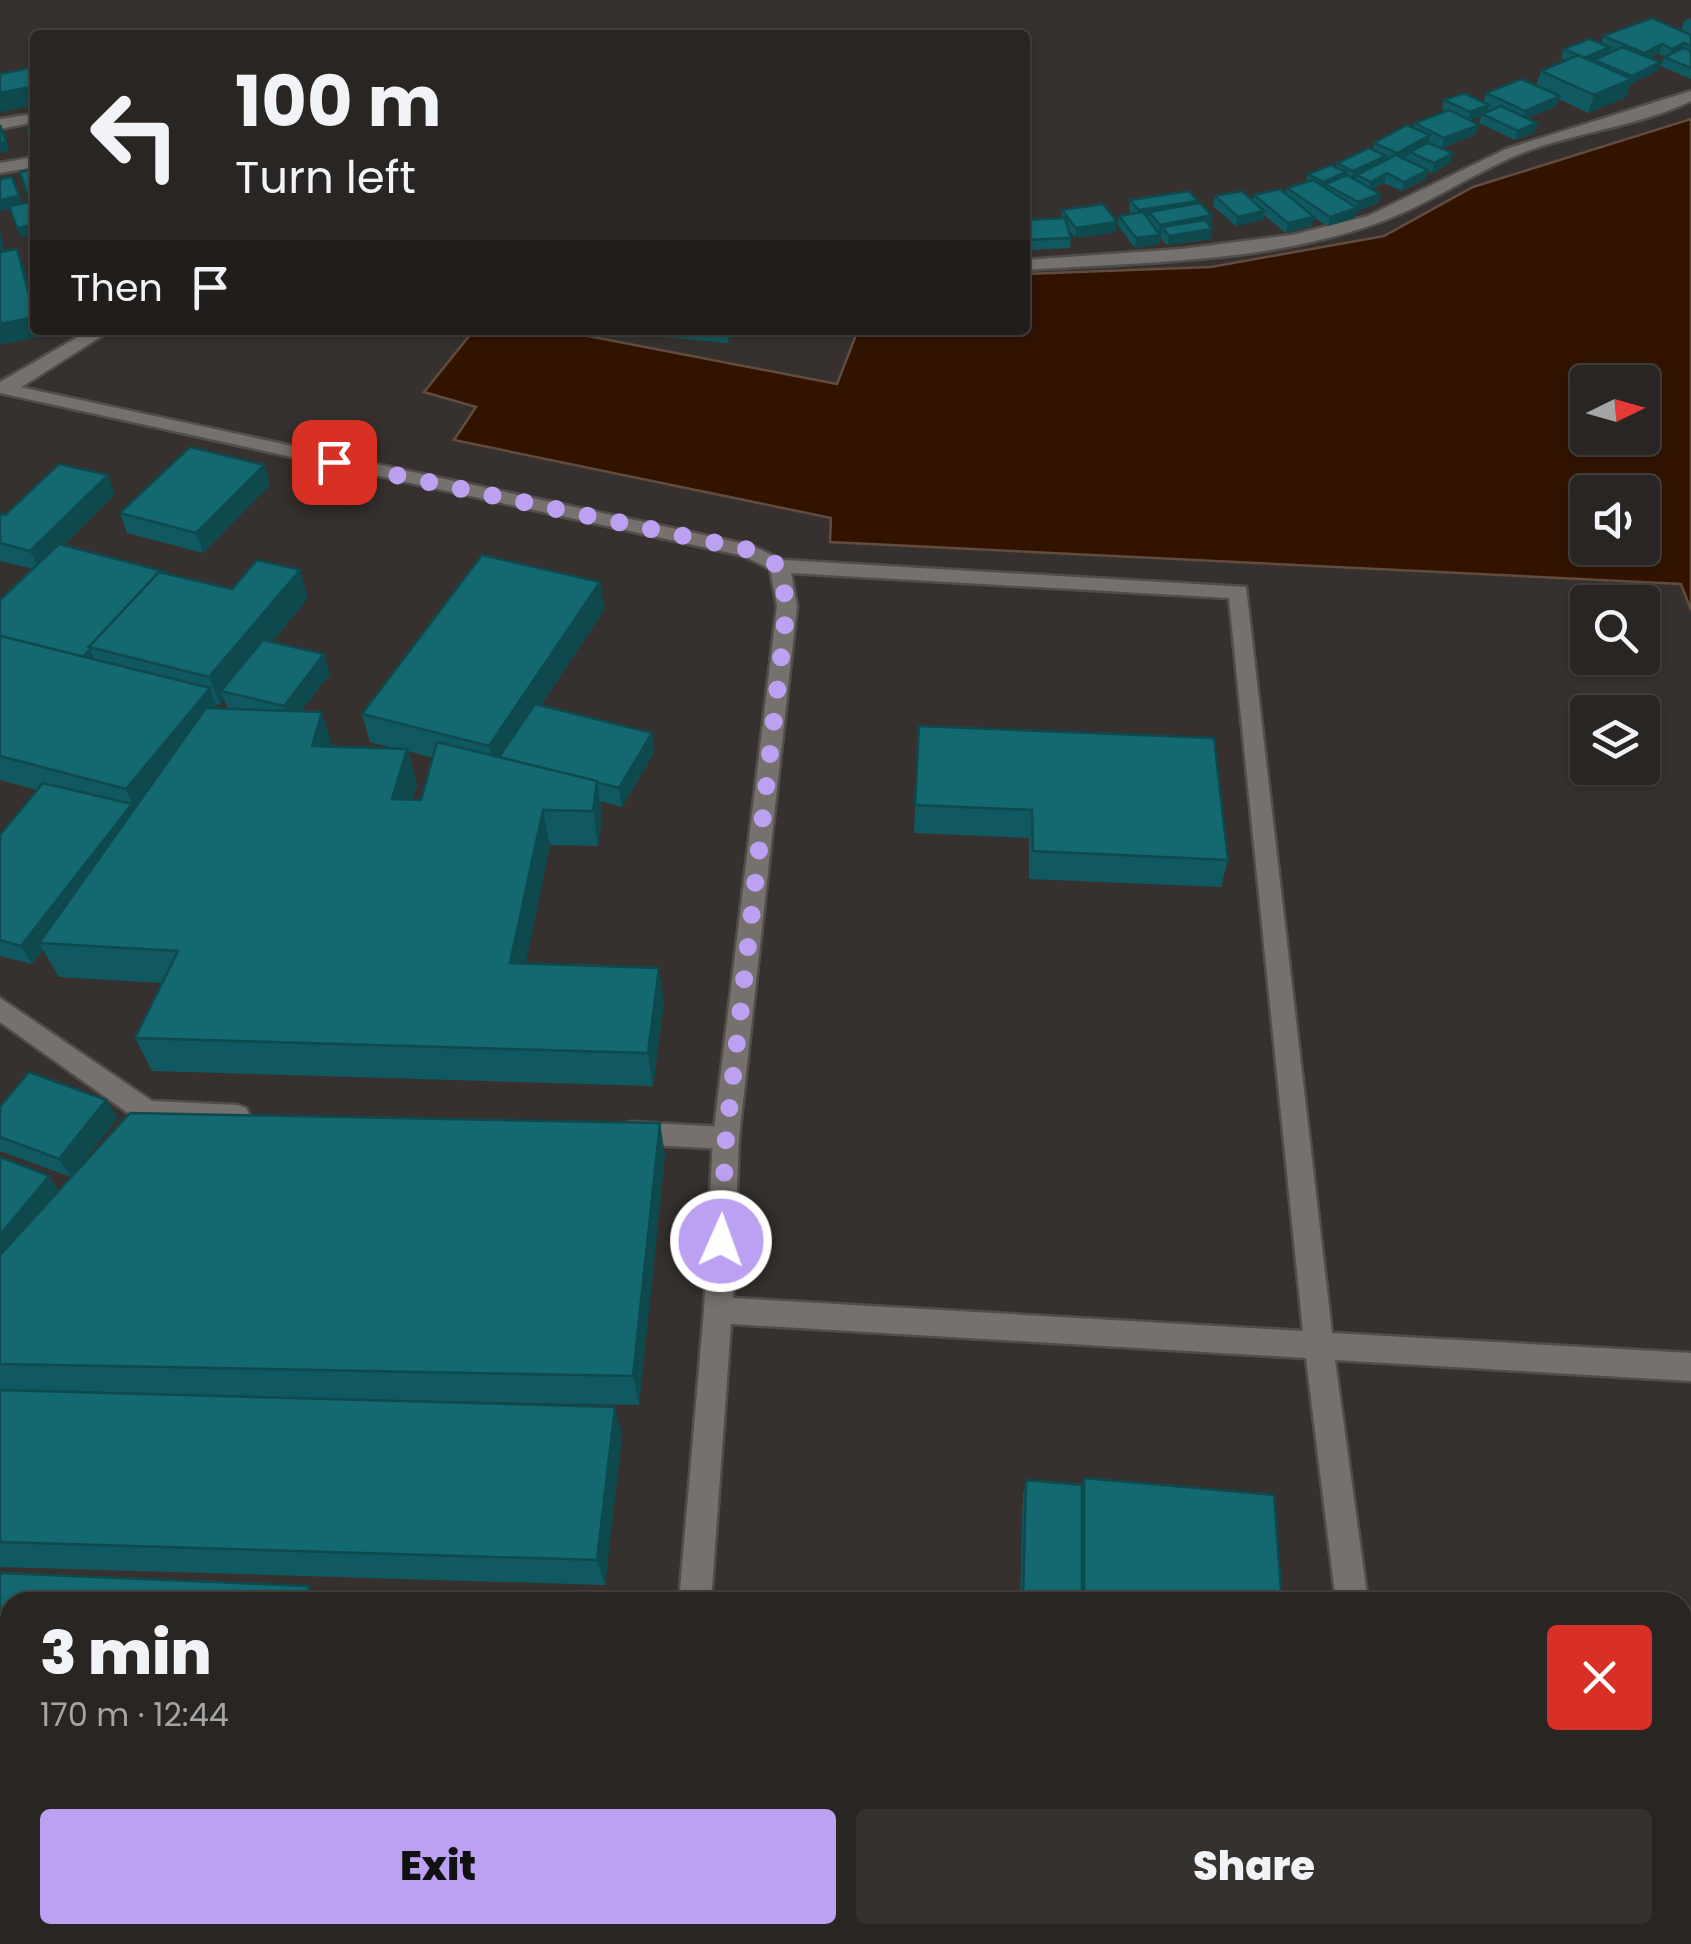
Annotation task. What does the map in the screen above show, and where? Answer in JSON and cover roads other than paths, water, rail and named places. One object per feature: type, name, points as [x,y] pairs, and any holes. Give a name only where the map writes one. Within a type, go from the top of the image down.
[{"type":"street","points":[[1030,264],[1182,254],[1325,232],[1374,219],[1511,152],[1582,127],[1670,104],[1691,94]]},
{"type":"street","points":[[0,124],[30,119]]},
{"type":"street","points":[[0,168],[30,163]]},
{"type":"street","points":[[3,388],[93,335]]},
{"type":"street","points":[[3,388],[750,550],[779,566],[1239,592],[1319,1348],[1351,1592]]},
{"type":"street","points":[[696,1592],[718,1310],[726,1138],[787,606],[779,566]]},
{"type":"street","points":[[0,1008],[148,1112],[263,1117]]},
{"type":"street","points":[[610,1132],[726,1138]]},
{"type":"street","points":[[718,1310],[1691,1367]]}]
